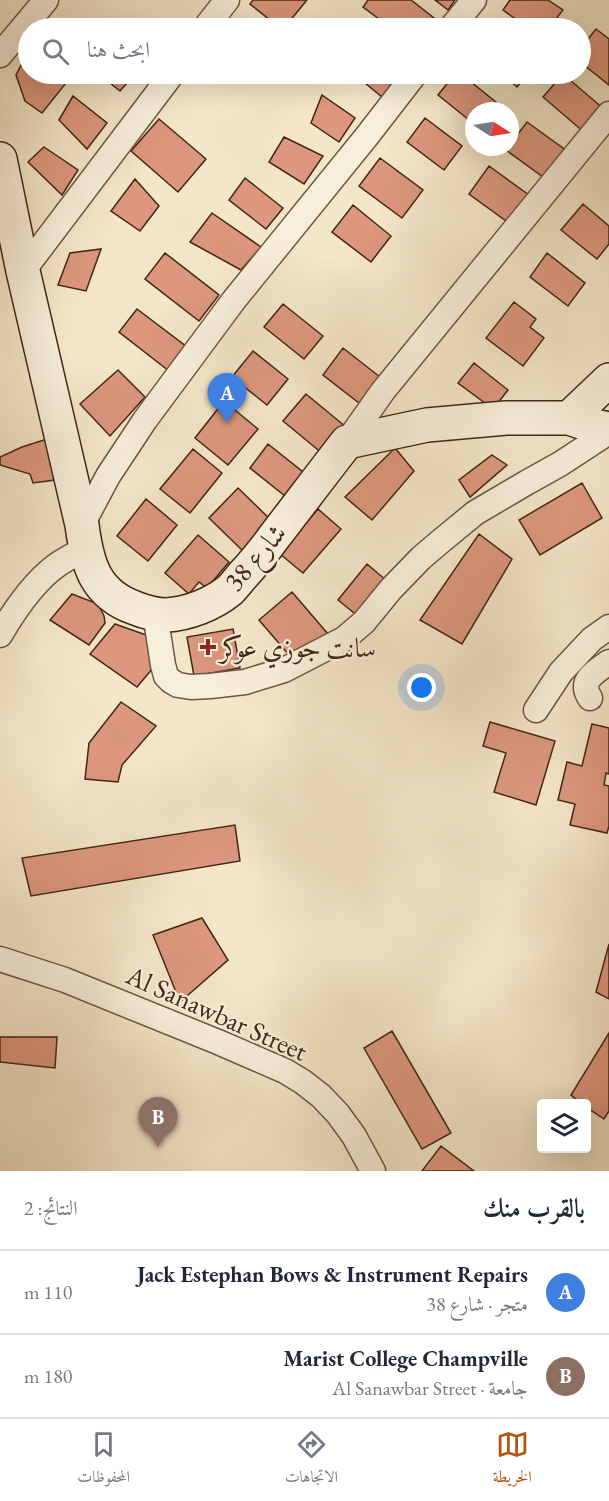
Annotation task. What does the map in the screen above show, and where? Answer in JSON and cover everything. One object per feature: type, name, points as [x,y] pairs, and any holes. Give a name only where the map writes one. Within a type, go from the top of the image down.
[{"type":"street","points":[[31,18],[46,0]]},
{"type":"street","points":[[213,18],[227,0]]},
{"type":"street","points":[[459,18],[474,0]]},
{"type":"street","points":[[0,55],[18,33]]},
{"type":"street","points":[[23,271],[164,84]]},
{"type":"street","points":[[0,635],[25,598],[83,537],[108,476],[159,401],[234,300],[407,84]]},
{"type":"street","points":[[347,442],[383,391],[609,114]]},
{"type":"street","name":"شارع 38","points":[[0,159],[88,561],[95,576],[111,596],[123,604],[145,612],[166,615],[188,611],[210,603],[230,590],[260,555],[347,442]]},
{"type":"street","points":[[569,418],[609,381]]},
{"type":"street","points":[[347,442],[427,425],[506,418],[569,418],[609,430]]},
{"type":"street","points":[[156,613],[166,676],[178,685],[191,687],[245,682],[284,670],[351,634],[421,558],[475,513],[560,464],[609,430]]},
{"type":"street","points":[[536,710],[561,672],[592,639],[609,627]]},
{"type":"street","points":[[590,698],[586,691],[586,683],[590,676],[609,662]]},
{"type":"street","name":"Al Sanawbar Street","points":[[0,959],[65,980],[218,1042],[303,1082],[321,1096],[338,1114],[374,1171]]},
{"type":"building","points":[[253,0],[307,0],[292,18],[268,18],[250,4]]},
{"type":"building","points":[[368,0],[411,0],[434,18],[378,18],[363,7]]},
{"type":"building","points":[[435,0],[455,0],[448,10]]},
{"type":"building","points":[[510,0],[548,0],[563,10],[557,18],[514,18],[503,10]]},
{"type":"building","points":[[596,29],[609,39],[609,85],[591,71],[591,35]]},
{"type":"building","points":[[19,84],[65,84],[42,113],[25,101]]},
{"type":"building","points":[[111,84],[126,84],[120,91]]},
{"type":"building","points":[[366,84],[393,84],[382,97]]},
{"type":"building","points":[[447,84],[474,84],[496,102],[465,102],[465,117],[438,95]]},
{"type":"building","points":[[554,84],[575,84],[605,110],[585,133],[543,97]]},
{"type":"building","points":[[322,95],[355,118],[339,142],[311,123]]},
{"type":"building","points":[[73,96],[107,123],[87,149],[59,120]]},
{"type":"building","points":[[425,118],[462,146],[444,170],[407,142]]},
{"type":"building","points":[[159,119],[206,159],[178,192],[131,151]]},
{"type":"building","points":[[527,122],[567,151],[547,180],[514,156],[519,156],[519,133]]},
{"type":"building","points":[[284,137],[323,156],[304,184],[269,162]]},
{"type":"building","points":[[44,147],[78,170],[62,195],[28,162]]},
{"type":"building","points":[[380,158],[423,190],[402,218],[359,186]]},
{"type":"building","points":[[489,166],[533,198],[513,226],[469,194]]},
{"type":"building","points":[[245,178],[283,208],[266,229],[229,200]]},
{"type":"building","points":[[135,179],[159,206],[140,231],[111,211]]},
{"type":"building","points":[[583,204],[609,226],[609,244],[597,259],[561,230]]},
{"type":"building","points":[[353,205],[391,236],[371,262],[332,232]]},
{"type":"building","points":[[212,213],[261,247],[241,270],[190,242]]},
{"type":"building","points":[[101,249],[86,291],[58,285],[70,253]]},
{"type":"building","points":[[165,253],[219,295],[199,321],[145,279]]},
{"type":"building","points":[[547,253],[585,283],[568,306],[530,277]]},
{"type":"building","points":[[514,302],[536,319],[530,327],[544,338],[523,366],[486,338]]},
{"type":"building","points":[[283,304],[323,336],[304,359],[264,327]]},
{"type":"building","points":[[137,309],[187,347],[169,371],[119,332]]},
{"type":"building","points":[[343,348],[380,377],[359,403],[323,375]]},
{"type":"building","points":[[253,351],[288,379],[267,405],[232,377]]},
{"type":"building","points":[[474,363],[508,390],[493,409],[458,383]]},
{"type":"building","points":[[118,370],[145,397],[110,436],[80,404]]},
{"type":"building","points":[[306,394],[346,427],[323,454],[283,421]]},
{"type":"building","points":[[224,401],[258,429],[228,465],[195,438]]},
{"type":"building","points":[[47,439],[55,480],[33,483],[30,474],[0,465],[0,457]]},
{"type":"building","points":[[268,444],[303,472],[285,496],[250,468]]},
{"type":"building","points":[[395,448],[414,471],[372,520],[345,497]]},
{"type":"building","points":[[193,449],[222,473],[190,513],[160,489]]},
{"type":"building","points":[[492,455],[507,465],[470,497],[459,480]]},
{"type":"building","points":[[582,483],[602,518],[540,555],[519,520]]},
{"type":"building","points":[[238,488],[274,523],[245,553],[209,518]]},
{"type":"building","points":[[146,499],[177,525],[148,561],[117,536]]},
{"type":"building","points":[[318,509],[341,529],[303,573],[280,554]]},
{"type":"building","points":[[479,534],[512,559],[462,644],[420,620]]},
{"type":"building","points":[[198,535],[229,562],[207,588],[199,582],[189,594],[165,573]]},
{"type":"building","points":[[367,564],[387,581],[359,617],[338,600]]},
{"type":"building","points":[[292,592],[328,634],[295,662],[259,620]]},
{"type":"building","points":[[72,594],[98,604],[104,616],[105,623],[89,645],[50,620]]},
{"type":"building","points":[[115,624],[152,637],[158,662],[137,687],[90,654]]},
{"type":"building","points":[[233,629],[240,668],[194,676],[187,637]]},
{"type":"building","points":[[121,702],[156,726],[122,765],[118,782],[85,779],[89,743]]},
{"type":"building","points":[[490,722],[555,741],[536,805],[494,792],[506,753],[483,746]]},
{"type":"building","points":[[592,724],[609,728],[609,774],[606,773],[604,785],[609,786],[607,833],[570,825],[575,804],[558,800],[567,762],[582,766]]},
{"type":"building","points":[[235,825],[240,861],[31,896],[22,858]]},
{"type":"building","points":[[202,918],[228,960],[180,1002],[153,935]]},
{"type":"building","points":[[609,944],[609,999],[596,992]]},
{"type":"building","points":[[392,1031],[451,1133],[422,1149],[364,1048]]},
{"type":"building","points":[[609,1033],[609,1111],[604,1119],[591,1110],[591,1099],[576,1099],[571,1095]]},
{"type":"building","points":[[0,1037],[57,1037],[55,1068],[0,1062]]},
{"type":"building","points":[[441,1146],[474,1171],[422,1171]]},
{"type":"place","name":"Jack Estephan Bows & Instrument Repairs","points":[[227,423]]},
{"type":"place","name":"سانت جوزي عوكر","points":[[208,647]]},
{"type":"place","name":"Marist College Champville","points":[[158,1147]]}]
